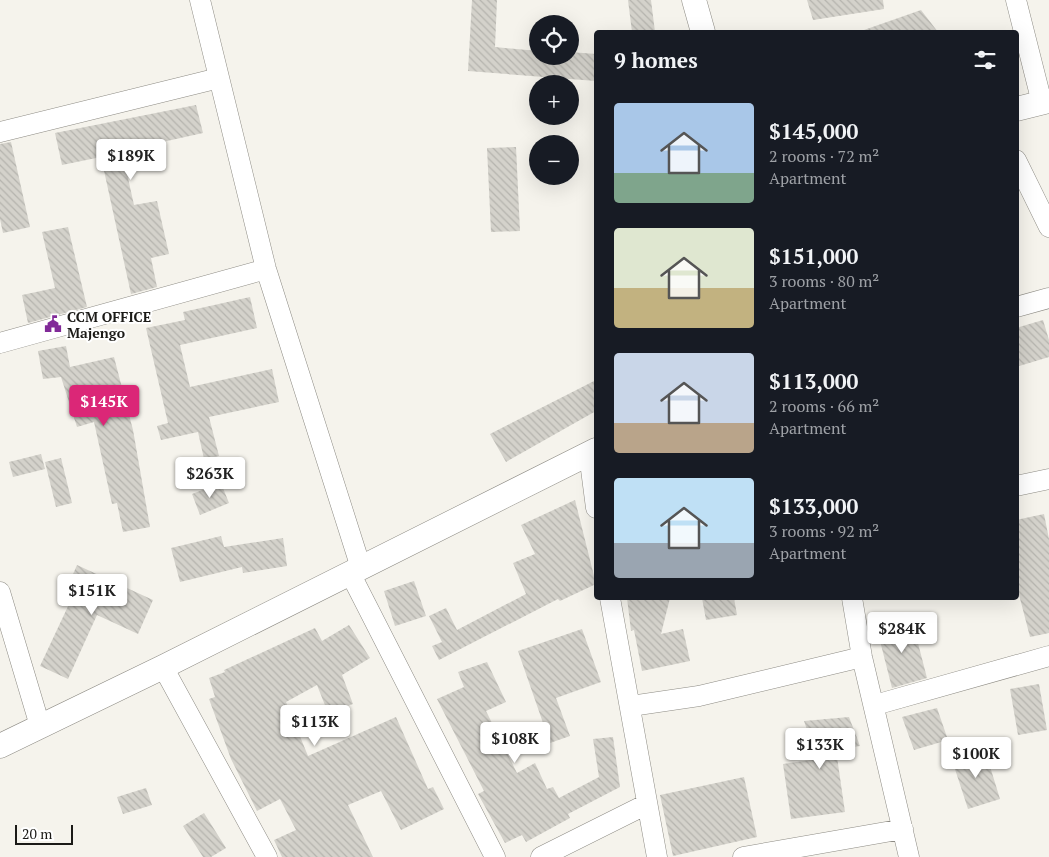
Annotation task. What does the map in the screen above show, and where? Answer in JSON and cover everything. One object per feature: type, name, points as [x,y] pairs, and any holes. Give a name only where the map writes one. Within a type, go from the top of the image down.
[{"type":"street","points":[[200,0],[266,269],[356,571],[427,728],[495,857]]},
{"type":"street","points":[[694,0],[702,30]]},
{"type":"street","points":[[1016,0],[1045,102],[1019,108]]},
{"type":"street","points":[[0,132],[219,78]]},
{"type":"street","points":[[1019,166],[1049,227]]},
{"type":"street","points":[[0,343],[266,269]]},
{"type":"street","points":[[1019,306],[1049,298]]},
{"type":"street","points":[[0,746],[163,667],[593,452],[594,471]]},
{"type":"street","points":[[1019,485],[1049,479]]},
{"type":"street","points":[[0,592],[40,726]]},
{"type":"street","points":[[610,600],[657,857]]},
{"type":"street","points":[[852,600],[862,657],[875,705],[909,857]]},
{"type":"street","points":[[875,705],[1049,656]]},
{"type":"street","points":[[630,706],[699,696],[862,657]]},
{"type":"street","points":[[163,667],[267,857]]},
{"type":"street","points":[[542,857],[647,804]]},
{"type":"street","points":[[743,857],[902,829]]},
{"type":"building","points":[[472,0],[497,0],[495,47],[529,50],[529,65],[579,65],[579,53],[594,54],[594,81],[579,80],[579,75],[529,76],[468,71]]},
{"type":"building","points":[[628,0],[651,0],[655,30],[632,30]]},
{"type":"building","points":[[807,0],[883,0],[884,9],[813,20]]},
{"type":"building","points":[[921,10],[936,30],[864,30]]},
{"type":"building","points":[[196,105],[203,133],[122,151],[134,205],[157,201],[169,254],[151,258],[157,287],[131,294],[101,157],[62,165],[55,133]]},
{"type":"building","points":[[11,142],[30,227],[3,233],[0,219],[0,144]]},
{"type":"building","points":[[516,147],[520,231],[491,232],[487,148]]},
{"type":"building","points":[[68,227],[87,307],[28,323],[22,295],[55,288],[42,232]]},
{"type":"building","points":[[250,297],[257,328],[180,345],[190,387],[272,369],[279,402],[209,417],[219,456],[204,459],[198,432],[161,440],[157,426],[168,423],[146,328],[185,320],[183,312]]},
{"type":"building","points":[[1043,320],[1049,340],[1049,357],[1019,366],[1019,327]]},
{"type":"building","points":[[66,346],[70,367],[114,357],[133,430],[150,527],[123,532],[117,503],[112,504],[94,422],[77,427],[61,377],[43,379],[38,351]]},
{"type":"building","points":[[594,381],[594,412],[506,462],[490,434]]},
{"type":"building","points":[[41,454],[45,469],[13,477],[9,462]]},
{"type":"building","points":[[61,458],[72,503],[56,507],[45,462]]},
{"type":"building","points":[[221,483],[229,503],[200,515],[192,494]]},
{"type":"building","points":[[575,500],[594,576],[594,585],[560,601],[558,599],[439,660],[432,646],[442,642],[429,616],[446,608],[457,630],[526,594],[513,563],[535,554],[521,525]]},
{"type":"building","points":[[1044,514],[1049,539],[1049,633],[1030,637],[1019,595],[1019,519]]},
{"type":"building","points":[[221,536],[224,547],[283,538],[287,566],[243,573],[242,567],[180,582],[171,548]]},
{"type":"building","points":[[77,565],[153,600],[138,634],[97,615],[68,679],[40,666],[70,602],[62,599]]},
{"type":"building","points":[[414,581],[426,616],[395,626],[384,591]]},
{"type":"building","points":[[627,600],[670,600],[661,634],[683,629],[690,661],[642,671],[634,630],[631,631]]},
{"type":"building","points":[[702,600],[734,600],[737,615],[706,620]]},
{"type":"building","points":[[912,620],[927,678],[892,688],[877,629]]},
{"type":"building","points":[[349,625],[370,658],[342,675],[353,704],[328,713],[317,685],[286,702],[308,756],[396,717],[428,789],[433,787],[444,809],[401,830],[381,791],[348,805],[373,857],[282,857],[274,840],[296,830],[280,799],[257,811],[231,759],[209,699],[215,697],[209,678],[315,628],[322,641]]},
{"type":"building","points":[[582,629],[601,682],[556,698],[570,736],[550,743],[518,651]]},
{"type":"building","points":[[487,662],[506,702],[486,711],[517,773],[535,763],[547,789],[553,787],[559,798],[599,777],[593,739],[613,737],[620,787],[568,814],[570,818],[526,842],[522,835],[505,843],[478,794],[484,791],[437,699],[464,687],[458,672]]},
{"type":"building","points":[[1039,684],[1047,730],[1018,735],[1010,689]]},
{"type":"building","points":[[937,708],[948,740],[914,750],[902,717]]},
{"type":"building","points":[[849,717],[860,746],[836,750],[845,812],[791,819],[783,764],[817,759],[804,721]]},
{"type":"building","points":[[985,750],[1000,799],[968,809],[952,760]]},
{"type":"building","points":[[744,777],[757,837],[673,856],[660,795]]},
{"type":"building","points":[[146,788],[152,805],[123,814],[117,797]]},
{"type":"building","points":[[204,813],[226,848],[211,857],[203,857],[183,826]]},
{"type":"place","name":"CCM OFFICE Majengo","points":[[53,324]]}]
